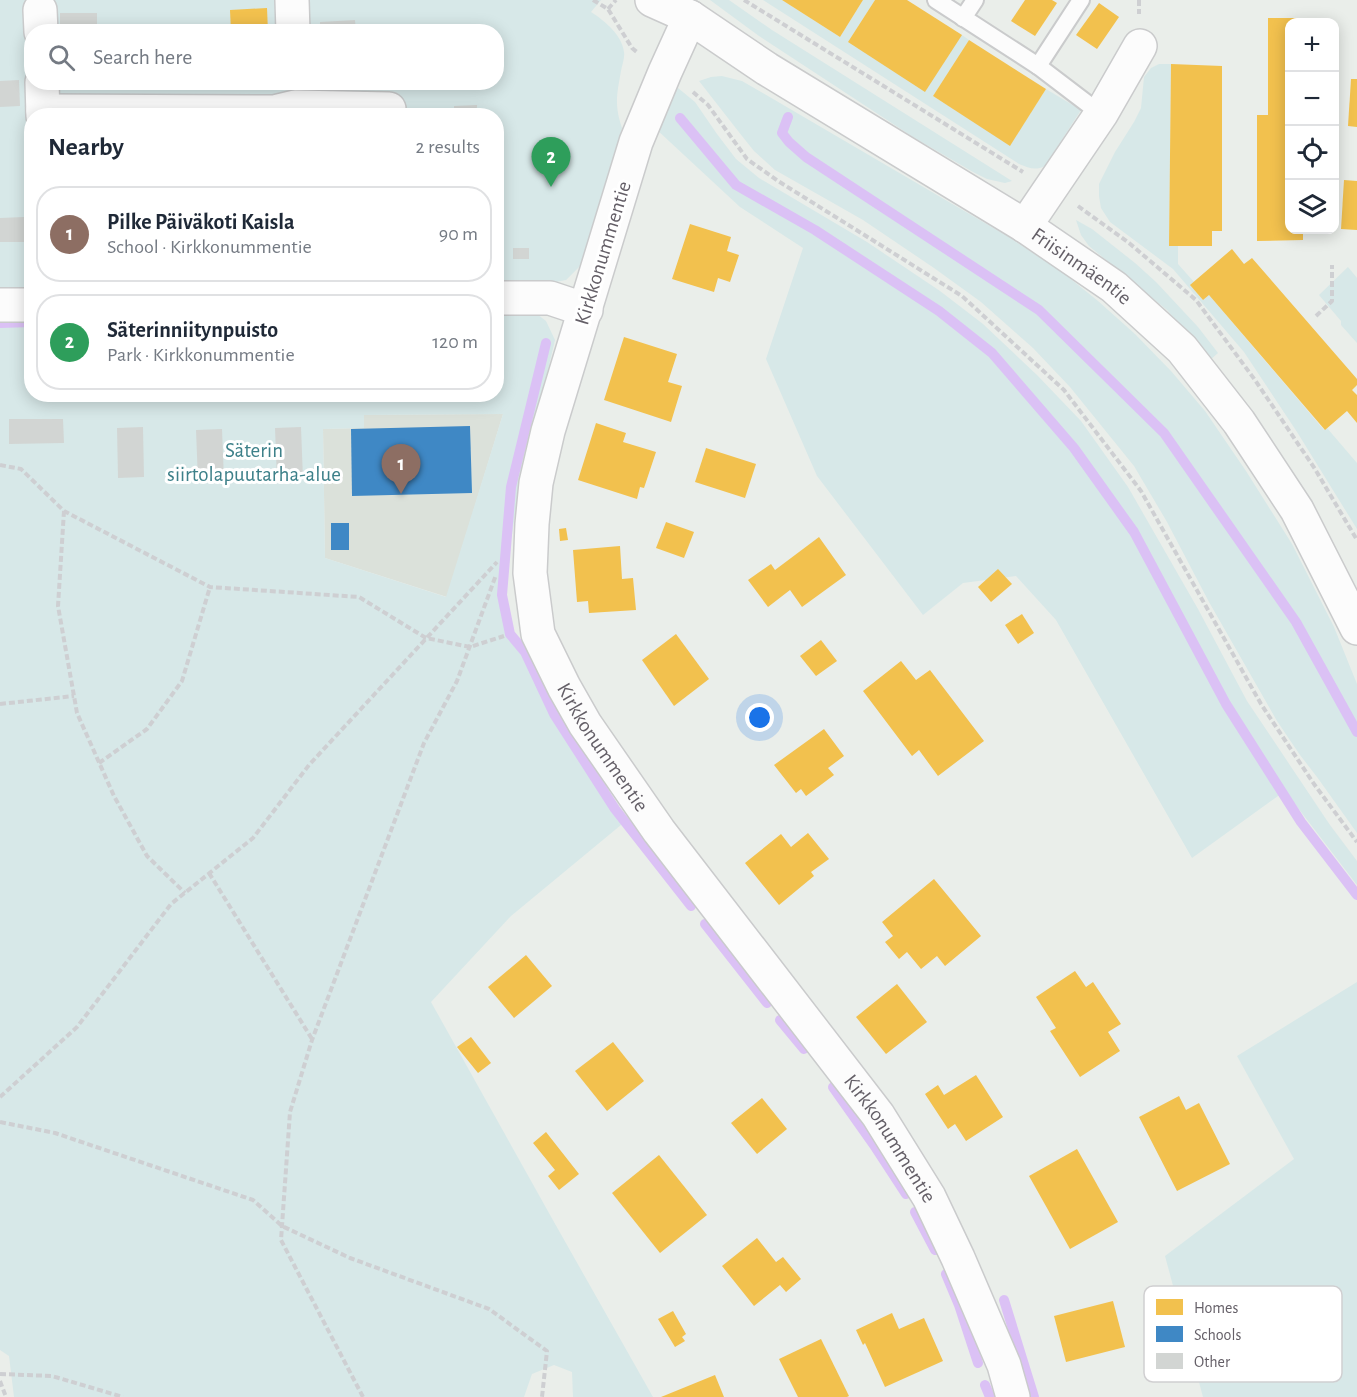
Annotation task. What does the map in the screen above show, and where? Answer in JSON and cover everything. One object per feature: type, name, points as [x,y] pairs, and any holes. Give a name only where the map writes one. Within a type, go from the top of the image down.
[{"type":"street","points":[[292,0],[293,24]]},
{"type":"street","name":"Friisinmäentie","points":[[652,0],[684,9],[767,69],[1024,226],[1114,286],[1182,349],[1239,422],[1297,510],[1357,628]]},
{"type":"street","name":"Kirkkonummentie","points":[[684,9],[665,72],[636,142],[548,431],[536,483],[532,524],[530,573],[538,634],[585,724],[659,831],[878,1115],[930,1197],[1004,1365],[1013,1397]]},
{"type":"street","points":[[1024,226],[1101,114],[1140,46]]},
{"type":"street","points":[[43,103],[284,104],[368,108]]},
{"type":"street","points":[[504,298],[550,298],[586,310]]},
{"type":"street","points":[[0,305],[24,305]]},
{"type":"lane","points":[[936,0],[1038,66],[1101,114]]},
{"type":"lane","points":[[963,18],[975,0]]},
{"type":"lane","points":[[1038,66],[1081,0]]},
{"type":"path","points":[[593,0],[608,9],[632,48],[708,105],[747,159],[778,181],[962,296],[1064,390],[1141,491],[1261,704],[1314,784],[1357,842]]},
{"type":"path","points":[[608,9],[616,0]]},
{"type":"path","points":[[1316,316],[1332,301],[1332,265]]},
{"type":"path","points":[[0,465],[21,469],[64,512],[210,587],[359,597],[426,638],[470,647],[510,634],[538,634]]},
{"type":"path","points":[[64,512],[58,606],[77,712],[114,796],[147,856],[185,893]]},
{"type":"path","points":[[0,1097],[77,1027],[171,904],[253,838],[309,765],[502,556],[457,681],[424,743],[312,1040],[290,1112],[281,1240],[363,1397]]},
{"type":"path","points":[[99,763],[147,729],[182,681],[210,587]]},
{"type":"path","points":[[0,704],[74,696]]},
{"type":"path","points":[[209,873],[312,1040]]},
{"type":"path","points":[[0,1122],[55,1133],[253,1200],[282,1226],[350,1257],[489,1309],[547,1351],[542,1397]]},
{"type":"path","points":[[0,1374],[52,1376],[123,1397]]},
{"type":"path","points":[[0,1381],[6,1397]]},
{"type":"shaded area","points":[[503,414],[447,597],[325,558],[323,429],[363,428],[364,415]]},
{"type":"green space","name":"Säterin siirtolapuutarha-alue","points":[[0,0],[601,0],[591,12],[616,34],[624,52],[617,99],[622,128],[589,247],[580,266],[566,280],[545,284],[525,305],[546,321],[555,340],[517,502],[504,586],[513,633],[529,655],[541,687],[627,820],[511,916],[431,1002],[653,1397],[573,1397],[572,1372],[554,1365],[532,1374],[524,1397],[14,1397],[9,1356],[0,1350]],"holes":[[[503,414],[446,597],[325,558],[323,429],[364,428],[364,415]]]},
{"type":"green space","points":[[710,0],[729,0],[772,30],[1012,181],[1005,183],[987,179],[913,137],[759,36]]},
{"type":"green space","points":[[763,0],[782,0],[840,37],[863,0],[875,0],[848,42],[962,35],[969,40],[933,96],[1010,145],[1046,89],[1081,110],[1045,166],[1035,169],[1026,167]]},
{"type":"green space","points":[[1159,64],[1171,64],[1169,245],[1178,246],[1178,264],[1194,282],[1191,286],[1203,300],[1209,295],[1324,430],[1327,428],[1357,463],[1357,529],[1244,352],[1173,269],[1110,222],[1101,208],[1099,184],[1141,108],[1144,77],[1151,68]]},
{"type":"green space","points":[[722,76],[742,81],[1007,236],[1062,272],[1135,334],[1205,411],[1292,544],[1334,627],[1357,684],[1357,833],[1277,721],[1134,466],[1070,387],[1033,348],[981,302],[863,220],[775,170],[754,151],[699,81]]},
{"type":"green space","points":[[678,88],[695,102],[736,159],[759,178],[867,242],[940,291],[983,324],[1081,421],[1128,487],[1198,609],[1247,701],[1330,825],[1357,861],[1357,885],[1285,791],[1192,858],[1056,620],[1016,576],[963,583],[923,615],[817,476],[766,359],[803,248],[740,207],[656,129],[670,96]]},
{"type":"green space","points":[[1076,220],[1092,229],[1156,282],[1198,327],[1218,353],[1210,360],[1167,310],[1089,246],[1081,235]]},
{"type":"green space","points":[[1348,267],[1357,278],[1357,343],[1319,295]]},
{"type":"green space","points":[[1357,982],[1357,1397],[1203,1397],[1199,1382],[1342,1382],[1342,1286],[1173,1286],[1165,1256],[1294,1159],[1237,1056]]},
{"type":"building: Homes","points":[[782,0],[863,0],[840,37]]},
{"type":"building: Homes","points":[[875,0],[907,0],[962,35],[925,92],[848,42]]},
{"type":"building: Homes","points":[[1025,0],[1052,0],[1057,3],[1035,36],[1011,21]]},
{"type":"building: Homes","points":[[1099,3],[1119,17],[1097,49],[1076,35]]},
{"type":"building: Homes","points":[[267,8],[268,24],[231,24],[230,10]]},
{"type":"building: Homes","points":[[1268,18],[1285,18],[1285,234],[1303,234],[1303,240],[1257,241],[1257,115],[1268,115]]},
{"type":"building: Homes","points":[[969,40],[1046,89],[1010,146],[933,96]]},
{"type":"building: Homes","points":[[1171,64],[1222,66],[1222,231],[1212,231],[1212,246],[1169,246]]},
{"type":"building: Homes","points":[[1351,79],[1357,79],[1357,127],[1348,126]]},
{"type":"building: Homes","points":[[1344,180],[1357,181],[1357,230],[1341,229]]},
{"type":"building: Homes","points":[[690,224],[731,237],[727,251],[739,255],[730,282],[718,278],[714,292],[672,279]]},
{"type":"building: Homes","points":[[1232,249],[1244,264],[1252,258],[1357,379],[1357,385],[1352,390],[1357,395],[1357,423],[1347,411],[1325,430],[1209,295],[1203,300],[1190,285]]},
{"type":"building: Homes","points":[[624,337],[677,354],[668,382],[682,386],[671,422],[604,400]]},
{"type":"building: Homes","points":[[596,423],[626,433],[623,442],[656,452],[644,488],[640,487],[637,499],[578,480]]},
{"type":"building: Homes","points":[[706,448],[756,464],[745,498],[695,482]]},
{"type":"building: Homes","points":[[666,522],[694,532],[684,558],[656,548]]},
{"type":"building: Homes","points":[[566,528],[568,540],[560,541],[559,529]]},
{"type":"building: Homes","points":[[819,537],[846,575],[802,607],[790,590],[768,607],[748,580],[771,564],[775,570]]},
{"type":"building: Homes","points":[[620,546],[622,579],[633,578],[636,610],[589,613],[588,601],[577,602],[573,550]]},
{"type":"building: Homes","points":[[998,569],[1012,584],[991,602],[978,587]]},
{"type":"building: Homes","points":[[1022,614],[1034,633],[1018,644],[1005,625]]},
{"type":"building: Homes","points":[[676,634],[709,679],[674,706],[642,660]]},
{"type":"building: Homes","points":[[821,640],[837,661],[816,676],[800,656]]},
{"type":"building: Homes","points":[[901,661],[916,680],[930,670],[984,741],[938,776],[919,750],[912,756],[863,691]]},
{"type":"building: Homes","points":[[824,729],[844,756],[828,768],[834,775],[806,796],[801,789],[796,793],[774,765]]},
{"type":"building: Homes","points":[[808,833],[829,859],[811,872],[814,876],[779,905],[745,863],[781,834],[791,847]]},
{"type":"building: Homes","points":[[934,879],[981,936],[945,966],[937,956],[921,969],[907,952],[899,959],[885,942],[893,936],[882,922]]},
{"type":"building: Homes","points":[[526,955],[552,986],[514,1018],[488,987]]},
{"type":"building: Homes","points":[[1075,971],[1086,987],[1093,982],[1121,1024],[1108,1032],[1120,1051],[1080,1077],[1050,1031],[1056,1028],[1036,997]]},
{"type":"building: Homes","points":[[897,984],[927,1022],[886,1054],[856,1017]]},
{"type":"building: Homes","points":[[471,1037],[491,1063],[478,1073],[457,1047]]},
{"type":"building: Homes","points":[[613,1042],[644,1081],[607,1111],[575,1071]]},
{"type":"building: Homes","points":[[976,1075],[1003,1117],[966,1141],[955,1124],[948,1129],[925,1094],[938,1085],[944,1095]]},
{"type":"building: Homes","points":[[1179,1096],[1186,1110],[1199,1103],[1230,1164],[1177,1191],[1139,1117]]},
{"type":"building: Homes","points":[[762,1098],[787,1129],[757,1154],[731,1123]]},
{"type":"building: Homes","points":[[546,1132],[579,1174],[559,1190],[548,1176],[555,1170],[533,1143]]},
{"type":"building: Homes","points":[[1077,1149],[1118,1222],[1070,1249],[1029,1176]]},
{"type":"building: Homes","points":[[659,1155],[707,1215],[660,1253],[612,1193]]},
{"type":"building: Homes","points":[[757,1238],[776,1262],[783,1257],[801,1279],[786,1292],[780,1285],[754,1306],[722,1266]]},
{"type":"building: Homes","points":[[1113,1301],[1125,1347],[1066,1362],[1054,1316]]},
{"type":"building: Homes","points":[[673,1311],[686,1334],[682,1337],[685,1341],[675,1347],[658,1319]]},
{"type":"building: Homes","points":[[892,1313],[899,1329],[924,1318],[943,1361],[885,1387],[865,1343],[863,1345],[856,1330]]},
{"type":"building: Homes","points":[[821,1339],[849,1396],[847,1397],[798,1397],[779,1359]]},
{"type":"building: Homes","points":[[715,1375],[724,1397],[661,1397]]},
{"type":"building: Schools","points":[[470,426],[472,493],[352,496],[351,429]]},
{"type":"building: Schools","points":[[331,523],[349,523],[349,550],[331,550]]},
{"type":"building: Other","points":[[60,13],[97,13],[97,24],[60,24]]},
{"type":"building: Other","points":[[355,20],[355,24],[320,24],[320,22]]},
{"type":"building: Other","points":[[19,80],[20,106],[0,107],[0,81]]},
{"type":"building: Other","points":[[477,105],[477,108],[454,108],[454,106]]},
{"type":"building: Other","points":[[24,217],[24,242],[0,242],[0,218]]},
{"type":"building: Other","points":[[513,248],[529,248],[529,259],[513,259]]},
{"type":"building: Other","points":[[9,419],[63,419],[64,443],[9,444]]},
{"type":"building: Other","points":[[143,427],[144,477],[118,478],[117,428]]},
{"type":"building: Other","points":[[301,427],[303,479],[277,480],[275,428]]},
{"type":"building: Other","points":[[222,429],[224,480],[198,481],[196,430]]},
{"type":"waterway","points":[[788,117],[782,133],[806,157],[1039,310],[1164,433],[1296,622],[1357,732]]},
{"type":"waterway","points":[[680,118],[736,185],[815,230],[939,311],[992,353],[1074,448],[1134,532],[1226,704],[1301,822],[1357,895]]},
{"type":"waterway","points":[[0,323],[24,322]]},
{"type":"waterway","points":[[546,343],[511,487],[502,595],[510,634],[525,652],[554,714],[615,809],[691,906]]},
{"type":"waterway","points":[[705,924],[767,1003]]},
{"type":"waterway","points":[[780,1020],[804,1049]]},
{"type":"waterway","points":[[833,1087],[906,1194]]},
{"type":"waterway","points":[[915,1212],[935,1250]]},
{"type":"waterway","points":[[946,1274],[978,1363]]},
{"type":"waterway","points":[[1004,1300],[1034,1397]]},
{"type":"waterway","points":[[985,1385],[990,1397]]},
{"type":"place","name":"Säterinniitynpuisto","points":[[551,187]]},
{"type":"place","name":"Pilke Päiväkoti Kaisla","points":[[401,494]]}]
